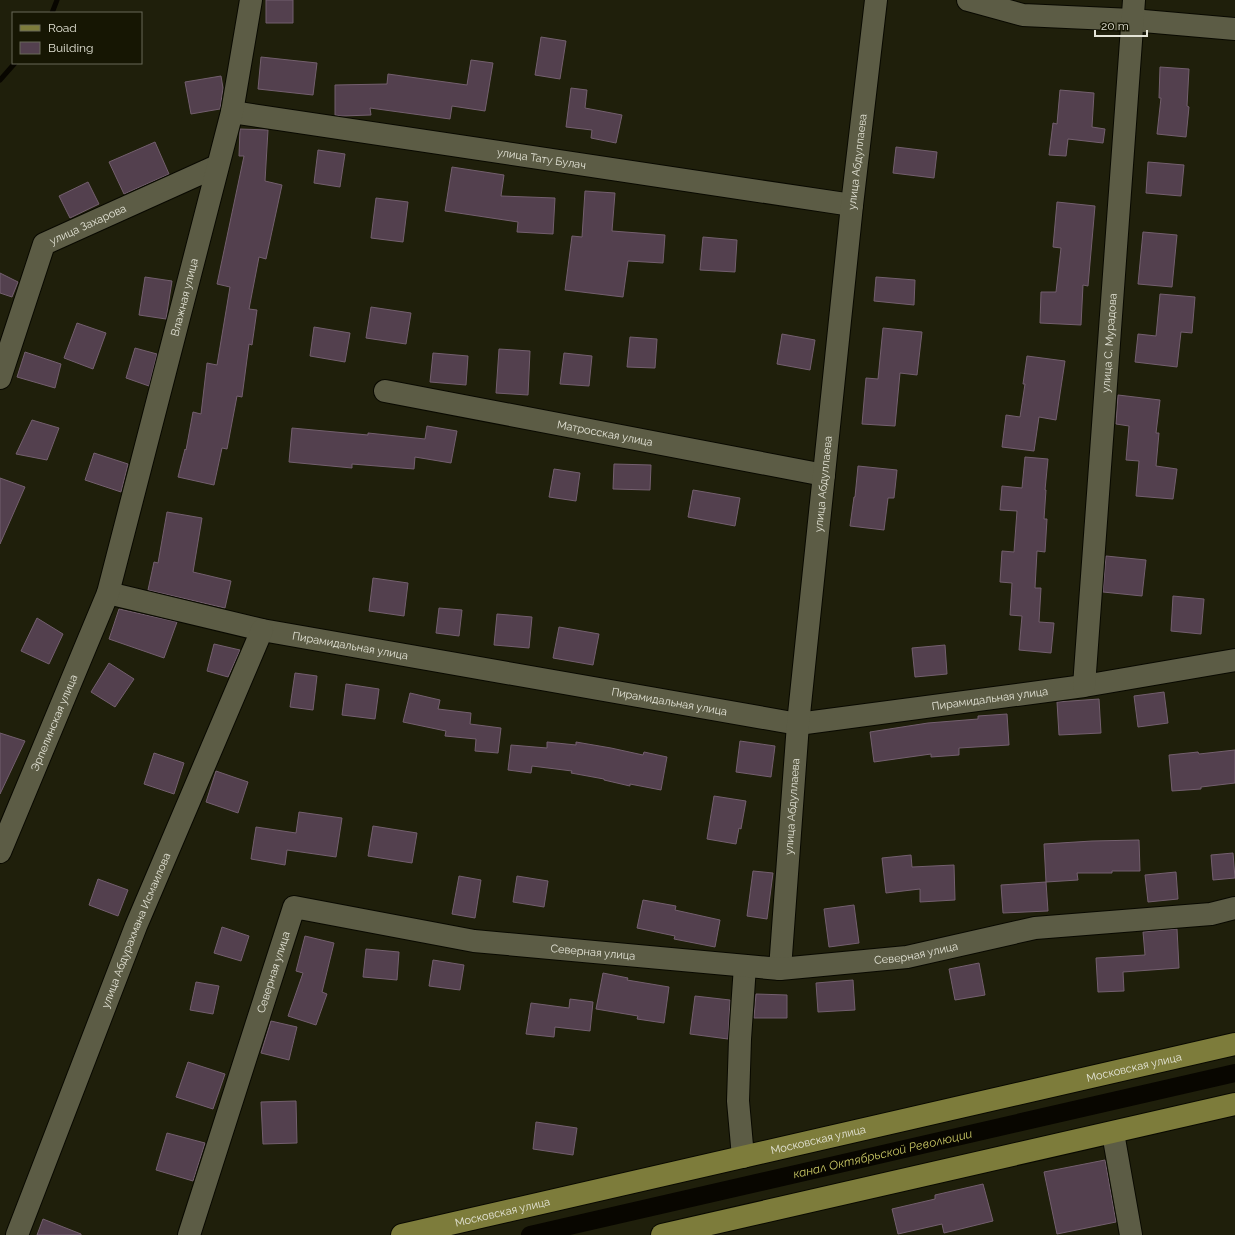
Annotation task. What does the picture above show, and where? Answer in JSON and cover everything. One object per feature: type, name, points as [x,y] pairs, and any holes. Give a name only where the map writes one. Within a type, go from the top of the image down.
[{"type":"main road","name":"Московская улица","points":[[402,1235],[1235,1044]]},
{"type":"main road","points":[[662,1235],[1235,1104]]},
{"type":"street","name":"Влажная улица","points":[[108,592],[232,112],[252,0]]},
{"type":"street","name":"улица Абдуллаева","points":[[780,969],[798,724],[852,205],[876,0]]},
{"type":"street","points":[[968,0],[1023,15],[1133,10],[1235,29]]},
{"type":"street","name":"улица С. Мурадова","points":[[1084,686],[1133,10]]},
{"type":"street","name":"улица Тату Булач","points":[[232,112],[852,205]]},
{"type":"street","name":"улица Захарова","points":[[0,378],[44,244],[218,166]]},
{"type":"street","name":"Матросская улица","points":[[386,391],[824,475]]},
{"type":"street","name":"Пирамидальная улица","points":[[108,592],[262,630],[798,724],[1084,686],[1235,660]]},
{"type":"street","name":"Эрпелинская улица","points":[[0,852],[108,592]]},
{"type":"street","name":"улица Абдурахмана Исмаилова","points":[[17,1235],[136,926],[262,630]]},
{"type":"street","name":"Северная улица","points":[[189,1235],[294,907],[474,941],[780,969],[907,956],[1035,928],[1211,914],[1235,908]]},
{"type":"street","points":[[742,1157],[738,1101],[740,1039],[745,966]]},
{"type":"street","points":[[1112,1133],[1131,1235]]},
{"type":"building","points":[[266,0],[293,0],[293,23],[266,23]]},
{"type":"building","points":[[541,37],[566,41],[560,79],[535,75]]},
{"type":"building","points":[[261,57],[317,63],[313,95],[258,89]]},
{"type":"building","points":[[471,60],[493,63],[485,111],[452,106],[450,119],[370,108],[371,115],[335,115],[335,85],[387,84],[388,74],[467,85]]},
{"type":"building","points":[[1160,67],[1189,69],[1187,106],[1189,107],[1186,137],[1157,134],[1161,98],[1159,98]]},
{"type":"building","points":[[221,76],[223,88],[220,109],[191,114],[185,82]]},
{"type":"building","points":[[571,88],[587,90],[585,108],[622,115],[616,143],[591,138],[592,130],[566,127]]},
{"type":"building","points":[[1060,90],[1094,93],[1092,127],[1105,129],[1103,143],[1068,139],[1066,156],[1049,155],[1053,123],[1057,124]]},
{"type":"building","points":[[240,129],[268,130],[265,181],[282,185],[266,259],[259,257],[249,309],[257,310],[252,345],[249,344],[242,397],[237,396],[227,449],[222,448],[214,485],[178,477],[185,449],[186,450],[193,412],[201,414],[207,363],[217,365],[230,287],[217,284],[244,156],[239,156]]},
{"type":"building","points":[[155,142],[169,174],[124,194],[109,162]]},
{"type":"building","points":[[896,147],[937,152],[934,178],[893,173]]},
{"type":"building","points":[[318,150],[345,154],[340,187],[314,183]]},
{"type":"building","points":[[1148,162],[1184,165],[1181,196],[1146,193]]},
{"type":"building","points":[[452,167],[504,175],[501,196],[555,198],[553,234],[517,232],[518,222],[445,211]]},
{"type":"building","points":[[88,182],[99,204],[70,218],[59,196]]},
{"type":"building","points":[[585,191],[615,193],[612,231],[665,235],[663,263],[628,261],[623,297],[565,290],[572,236],[582,237]]},
{"type":"building","points":[[376,198],[408,202],[403,242],[371,238]]},
{"type":"building","points":[[1057,202],[1095,206],[1088,286],[1083,285],[1081,325],[1040,323],[1041,292],[1056,292],[1061,248],[1053,247]]},
{"type":"building","points":[[1143,232],[1177,235],[1172,287],[1138,284]]},
{"type":"building","points":[[703,237],[737,240],[735,272],[700,270]]},
{"type":"building","points":[[0,273],[18,282],[12,297],[0,293]]},
{"type":"building","points":[[145,277],[172,281],[166,319],[139,315]]},
{"type":"building","points":[[876,277],[915,280],[914,305],[874,301]]},
{"type":"building","points":[[1160,294],[1195,297],[1192,333],[1181,332],[1177,367],[1135,362],[1138,334],[1156,336]]},
{"type":"building","points":[[371,307],[411,313],[406,344],[366,338]]},
{"type":"building","points":[[77,323],[106,333],[93,369],[64,358]]},
{"type":"building","points":[[314,327],[350,333],[345,362],[310,356]]},
{"type":"building","points":[[883,328],[922,332],[917,375],[900,373],[895,426],[862,424],[866,378],[878,379]]},
{"type":"building","points":[[782,334],[815,340],[810,370],[777,364]]},
{"type":"building","points":[[630,337],[657,339],[655,368],[627,367]]},
{"type":"building","points":[[135,348],[157,354],[149,386],[126,378]]},
{"type":"building","points":[[499,349],[530,351],[528,395],[496,393]]},
{"type":"building","points":[[25,352],[61,364],[55,388],[17,377]]},
{"type":"building","points":[[433,353],[468,356],[466,385],[430,382]]},
{"type":"building","points":[[564,353],[592,356],[589,386],[560,384]]},
{"type":"building","points":[[1027,356],[1065,361],[1056,420],[1039,417],[1034,451],[1002,447],[1006,415],[1020,417],[1025,384],[1023,384]]},
{"type":"building","points":[[1118,395],[1160,400],[1156,433],[1159,433],[1156,466],[1177,469],[1173,499],[1136,496],[1139,461],[1126,460],[1129,426],[1116,424]]},
{"type":"building","points":[[32,420],[59,428],[47,460],[16,454]]},
{"type":"building","points":[[427,426],[457,431],[451,463],[415,457],[414,469],[352,464],[352,468],[289,462],[292,428],[368,435],[368,433],[425,439]]},
{"type":"building","points":[[94,453],[128,464],[121,492],[85,480]]},
{"type":"building","points":[[1025,457],[1048,459],[1044,519],[1047,519],[1045,552],[1037,551],[1035,588],[1041,588],[1039,622],[1054,623],[1051,653],[1019,650],[1022,616],[1010,615],[1012,583],[1000,582],[1002,551],[1014,552],[1017,511],[1000,510],[1002,486],[1022,488]]},
{"type":"building","points":[[614,464],[651,465],[650,490],[613,489]]},
{"type":"building","points":[[858,466],[897,470],[894,498],[888,498],[884,530],[850,526]]},
{"type":"building","points":[[554,469],[580,473],[576,501],[549,497]]},
{"type":"building","points":[[0,478],[25,487],[0,544]]},
{"type":"building","points":[[693,490],[740,498],[735,526],[688,517]]},
{"type":"building","points":[[167,512],[202,518],[193,572],[231,581],[225,608],[148,590],[154,562],[158,563]]},
{"type":"building","points":[[1106,556],[1146,560],[1142,596],[1103,592]]},
{"type":"building","points":[[373,578],[408,583],[404,616],[369,611]]},
{"type":"building","points":[[1173,596],[1204,599],[1201,634],[1171,631]]},
{"type":"building","points":[[439,608],[462,610],[459,636],[436,633]]},
{"type":"building","points":[[119,609],[177,622],[164,658],[109,639]]},
{"type":"building","points":[[497,614],[532,617],[529,648],[494,645]]},
{"type":"building","points":[[37,618],[63,634],[49,664],[21,651]]},
{"type":"building","points":[[559,627],[599,634],[593,665],[553,658]]},
{"type":"building","points":[[214,644],[240,650],[228,677],[207,671]]},
{"type":"building","points":[[945,645],[947,674],[915,677],[912,648]]},
{"type":"building","points":[[109,663],[134,679],[115,707],[91,692]]},
{"type":"building","points":[[295,673],[317,676],[313,710],[290,707]]},
{"type":"building","points":[[346,684],[379,689],[375,719],[342,715]]},
{"type":"building","points":[[1164,692],[1168,723],[1138,727],[1134,696]]},
{"type":"building","points":[[410,693],[440,700],[438,709],[471,713],[470,724],[501,728],[498,753],[475,751],[476,739],[445,736],[446,731],[403,722]]},
{"type":"building","points":[[1099,699],[1101,733],[1059,735],[1057,702]]},
{"type":"building","points":[[1007,714],[1009,745],[959,748],[959,755],[931,757],[931,754],[874,762],[870,732],[928,723],[978,719],[978,716]]},
{"type":"building","points":[[0,733],[25,741],[0,794]]},
{"type":"building","points":[[740,741],[775,746],[771,777],[736,772]]},
{"type":"building","points":[[547,742],[576,745],[576,742],[643,755],[644,752],[667,757],[661,790],[630,784],[630,786],[604,779],[571,773],[572,771],[532,766],[531,773],[508,770],[511,745],[547,748]]},
{"type":"building","points":[[1235,750],[1235,783],[1201,787],[1201,789],[1172,791],[1169,755],[1198,752],[1199,754]]},
{"type":"building","points":[[154,753],[184,763],[174,794],[144,784]]},
{"type":"building","points":[[216,771],[248,782],[238,813],[206,802]]},
{"type":"building","points":[[714,796],[746,801],[741,829],[739,828],[736,844],[707,839]]},
{"type":"building","points":[[299,812],[342,818],[336,857],[287,850],[285,865],[251,859],[256,827],[296,833]]},
{"type":"building","points":[[373,826],[417,833],[412,863],[368,856]]},
{"type":"building","points":[[1139,840],[1140,871],[1077,873],[1078,880],[1046,882],[1044,844]]},
{"type":"building","points":[[1233,853],[1235,878],[1213,880],[1211,855]]},
{"type":"building","points":[[911,855],[912,867],[954,865],[955,900],[920,902],[920,889],[886,893],[882,858]]},
{"type":"building","points":[[753,871],[773,873],[767,919],[747,916]]},
{"type":"building","points":[[1176,872],[1178,899],[1148,902],[1145,875]]},
{"type":"building","points":[[459,876],[481,880],[475,918],[452,914]]},
{"type":"building","points":[[517,876],[548,881],[544,907],[513,902]]},
{"type":"building","points":[[98,879],[128,890],[118,916],[89,905]]},
{"type":"building","points":[[1046,882],[1048,911],[1003,913],[1001,885]]},
{"type":"building","points":[[643,900],[676,906],[675,910],[720,920],[715,947],[674,939],[675,936],[637,928]]},
{"type":"building","points":[[854,905],[859,943],[829,947],[824,909]]},
{"type":"building","points":[[222,927],[249,936],[241,961],[214,953]]},
{"type":"building","points":[[1177,929],[1179,968],[1123,972],[1124,991],[1098,992],[1096,958],[1145,955],[1143,932]]},
{"type":"building","points":[[305,936],[334,943],[322,992],[327,994],[316,1025],[288,1016],[303,973],[296,971]]},
{"type":"building","points":[[366,949],[399,952],[397,980],[363,977]]},
{"type":"building","points":[[433,960],[464,965],[460,990],[429,986]]},
{"type":"building","points":[[979,963],[985,995],[955,1000],[949,969]]},
{"type":"building","points":[[603,973],[628,978],[627,980],[669,987],[664,1023],[637,1019],[638,1016],[596,1009]]},
{"type":"building","points":[[853,980],[855,1010],[818,1012],[816,983]]},
{"type":"building","points":[[196,982],[219,986],[213,1014],[190,1010]]},
{"type":"building","points":[[756,994],[787,995],[787,1018],[754,1018]]},
{"type":"building","points":[[695,996],[730,1000],[728,1039],[690,1034]]},
{"type":"building","points":[[570,999],[593,1002],[590,1031],[555,1027],[554,1037],[526,1034],[531,1003],[569,1008]]},
{"type":"building","points":[[271,1021],[297,1027],[289,1060],[261,1053]]},
{"type":"building","points":[[188,1062],[225,1074],[213,1109],[176,1097]]},
{"type":"building","points":[[296,1101],[297,1143],[263,1144],[261,1102]]},
{"type":"building","points":[[536,1122],[577,1128],[573,1155],[533,1149]]},
{"type":"building","points":[[167,1133],[205,1143],[193,1181],[156,1170]]},
{"type":"building","points":[[1105,1160],[1116,1222],[1057,1234],[1044,1172]]},
{"type":"building","points":[[983,1184],[993,1221],[944,1233],[942,1224],[898,1234],[892,1209],[935,1199],[935,1195]]},
{"type":"building","points":[[43,1219],[81,1234],[81,1235],[37,1235]]},
{"type":"waterway","points":[[52,12],[57,0]]},
{"type":"waterway","points":[[0,80],[14,64]]},
{"type":"waterway","name":"канал Октябрьской Революции","points":[[530,1235],[1235,1073]]}]
